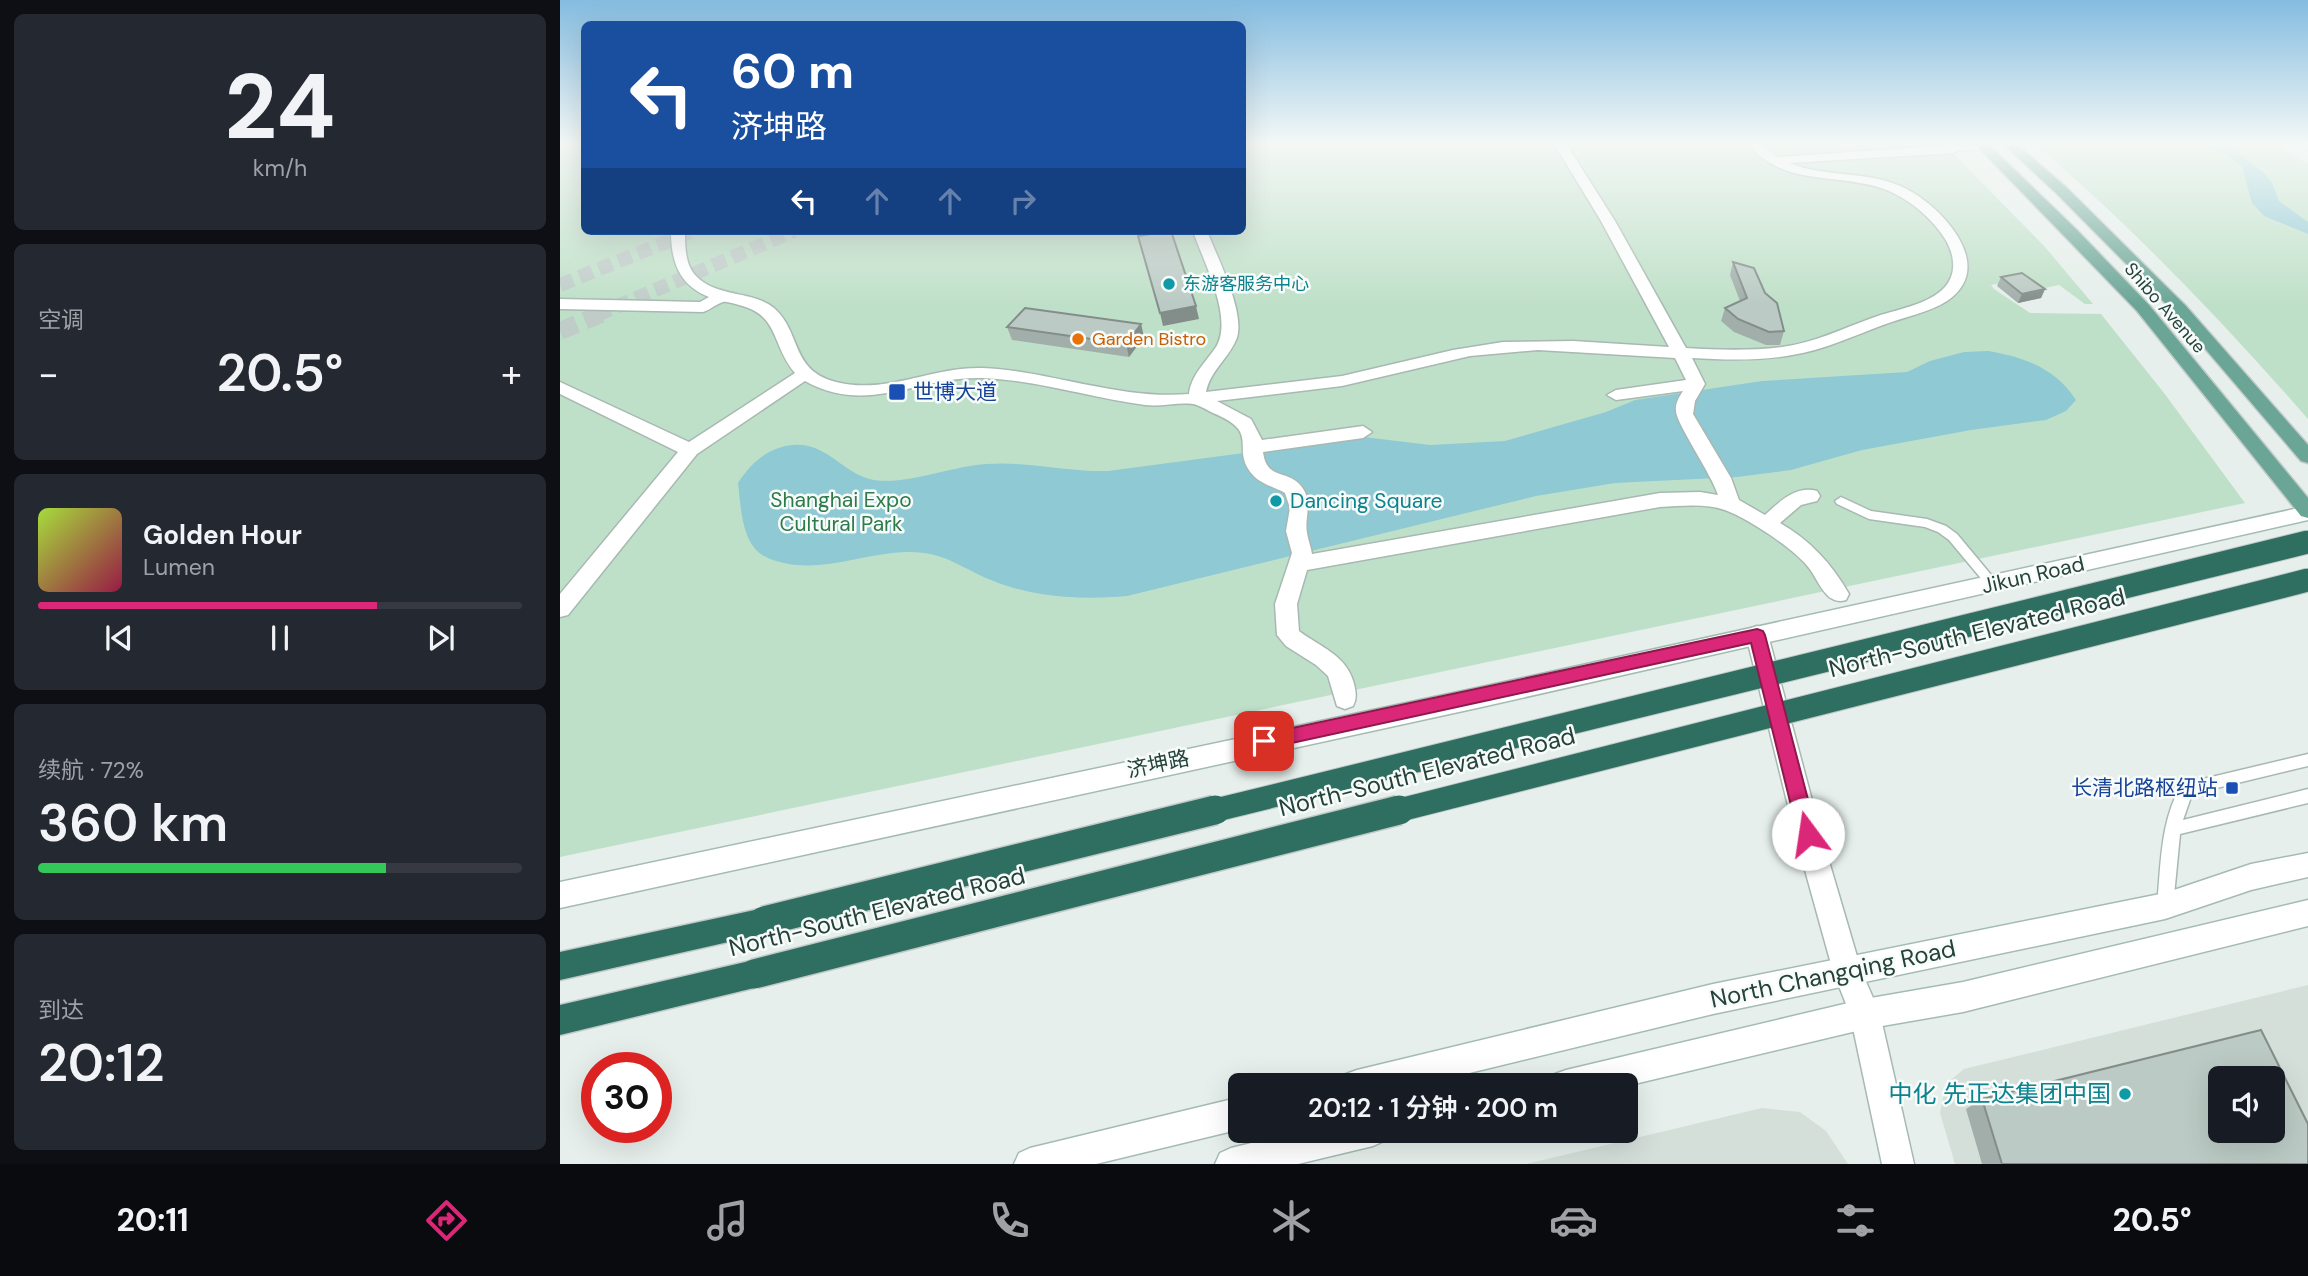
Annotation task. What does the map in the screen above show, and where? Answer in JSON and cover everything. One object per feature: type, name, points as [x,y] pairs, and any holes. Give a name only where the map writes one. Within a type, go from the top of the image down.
[{"type":"highway","name":"North-South Elevated Road","points":[[560,966],[764,921],[2308,542]]},
{"type":"highway","name":"North-South Elevated Road","points":[[560,1020],[754,974],[2308,580]]},
{"type":"main road","name":"Shibo Avenue","points":[[2033,196],[2143,308],[2308,512]]},
{"type":"main road","name":"Shibo Avenue","points":[[2067,196],[2179,308],[2308,457]]},
{"type":"street","points":[[1593,196],[1696,384]]},
{"type":"street","points":[[678,235],[677,250],[683,270],[695,286],[721,297],[759,305],[769,311],[777,321],[791,358],[804,374],[817,382],[852,391],[881,392],[952,374],[991,373],[1153,400],[1197,398],[1368,376],[1445,355],[1504,346],[1553,345],[1678,353],[1784,352],[1826,341],[1923,306],[1945,295],[1958,281],[1961,267],[1959,251],[1950,234],[1911,196]]},
{"type":"street","points":[[1197,398],[1199,383],[1228,341],[1232,324],[1201,235]]},
{"type":"street","points":[[560,304],[703,307],[721,297]]},
{"type":"street","points":[[560,609],[690,450],[804,374]]},
{"type":"street","points":[[1616,395],[1696,384]]},
{"type":"street","points":[[1696,384],[1686,401],[1684,414],[1722,478],[1730,504]]},
{"type":"street","points":[[560,387],[690,450]]},
{"type":"street","points":[[1197,398],[1208,406],[1239,418],[1249,429],[1256,466],[1263,474],[1293,489],[1300,508],[1296,531],[1302,553],[1286,604],[1288,635],[1298,646],[1332,666],[1340,677],[1345,699]]},
{"type":"street","points":[[1254,447],[1363,432]]},
{"type":"street","points":[[1767,524],[1794,500],[1810,496]]},
{"type":"street","points":[[1299,564],[1660,500],[1689,498],[1730,504],[1792,539],[1815,559],[1838,594]]},
{"type":"street","name":"Jikun Road","points":[[1757,635],[2308,512]]},
{"type":"street","points":[[1757,635],[1808,834],[1847,971],[1865,1014],[1898,1164]]},
{"type":"street","name":"济坤路","points":[[560,895],[1757,635]]},
{"type":"street","name":"North Changqing Road","points":[[1407,1073],[1713,999],[2165,906],[2251,877],[2308,865]]},
{"type":"street","points":[[1617,1073],[1865,1014],[1963,997],[2308,913]]},
{"type":"street","points":[[1030,1164],[1228,1116]]},
{"type":"street","points":[[1231,1164],[1319,1143]]},
{"type":"lane","points":[[1841,501],[1869,515],[1927,523],[1942,529],[1953,537],[1993,584]]},
{"type":"lane","points":[[2165,906],[2181,796],[2188,789],[2308,760]]},
{"type":"lane","points":[[2174,830],[2308,796]]},
{"type":"shaded area","points":[[2308,985],[2308,1164],[1955,1164],[1940,1113],[1946,1084],[1964,1069]]},
{"type":"shaded area","points":[[1762,1108],[1800,1112],[1826,1131],[1848,1164],[1526,1164],[1614,1143],[1638,1143],[1638,1137]]},
{"type":"green space","name":"Shanghai Expo Cultural Park","points":[[560,196],[581,196],[581,235],[1246,235],[1246,196],[1995,196],[2045,247],[2093,304],[2085,304],[2059,285],[2035,290],[2020,279],[1991,285],[1994,289],[2030,313],[2101,314],[2164,393],[2245,503],[560,857]]},
{"type":"green space","points":[[2094,196],[2308,196],[2308,419],[2243,346]]},
{"type":"water","points":[[2250,196],[2277,196],[2279,201],[2308,222],[2308,234],[2264,216],[2252,203]]},
{"type":"water","points":[[1988,351],[2038,366],[2058,380],[2076,400],[2066,411],[2046,420],[1971,430],[1862,450],[1791,470],[1737,477],[1615,483],[1536,496],[1127,596],[1092,598],[1024,591],[991,580],[941,557],[919,552],[889,553],[817,565],[781,562],[756,550],[746,533],[740,502],[738,483],[748,469],[768,453],[784,446],[805,445],[816,448],[863,477],[887,481],[986,464],[1108,471],[1364,437],[1430,445],[1505,441],[1606,412],[1635,400],[1762,381],[1907,372],[1930,361],[1964,352]]},
{"type":"building","name":"东游客服务中心","points":[[1172,235],[1196,306],[1160,313],[1138,236]]},
{"type":"building","points":[[1733,262],[1754,268],[1765,293],[1777,303],[1784,331],[1769,332],[1738,319],[1725,308],[1747,298]]},
{"type":"building","points":[[2022,273],[2045,289],[2022,294],[2001,277]]},
{"type":"building","points":[[1025,308],[1141,324],[1126,344],[1007,327]]},
{"type":"building","name":"中化 先正达集团中国","points":[[2261,1030],[2279,1066],[2208,1066],[2208,1143],[2285,1143],[2285,1078],[2308,1124],[2308,1164],[2002,1164],[1982,1099]]},
{"type":"tunnel","points":[[560,285],[683,235]]},
{"type":"tunnel","points":[[597,315],[785,235]]},
{"type":"tunnel","points":[[560,331],[601,314]]},
{"type":"place","name":"东游客服务中心","points":[[1169,284]]},
{"type":"place","name":"Garden Bistro","points":[[1078,339]]},
{"type":"place","name":"世博大道","points":[[897,392]]},
{"type":"place","name":"Dancing Square","points":[[1276,501]]},
{"type":"place","name":"长清北路枢纽站","points":[[2232,788]]},
{"type":"place","name":"中化 先正达集团中国","points":[[2125,1094]]},
{"type":"route","points":[[1264,741],[1477,698],[1757,635],[1808,834]]}]
